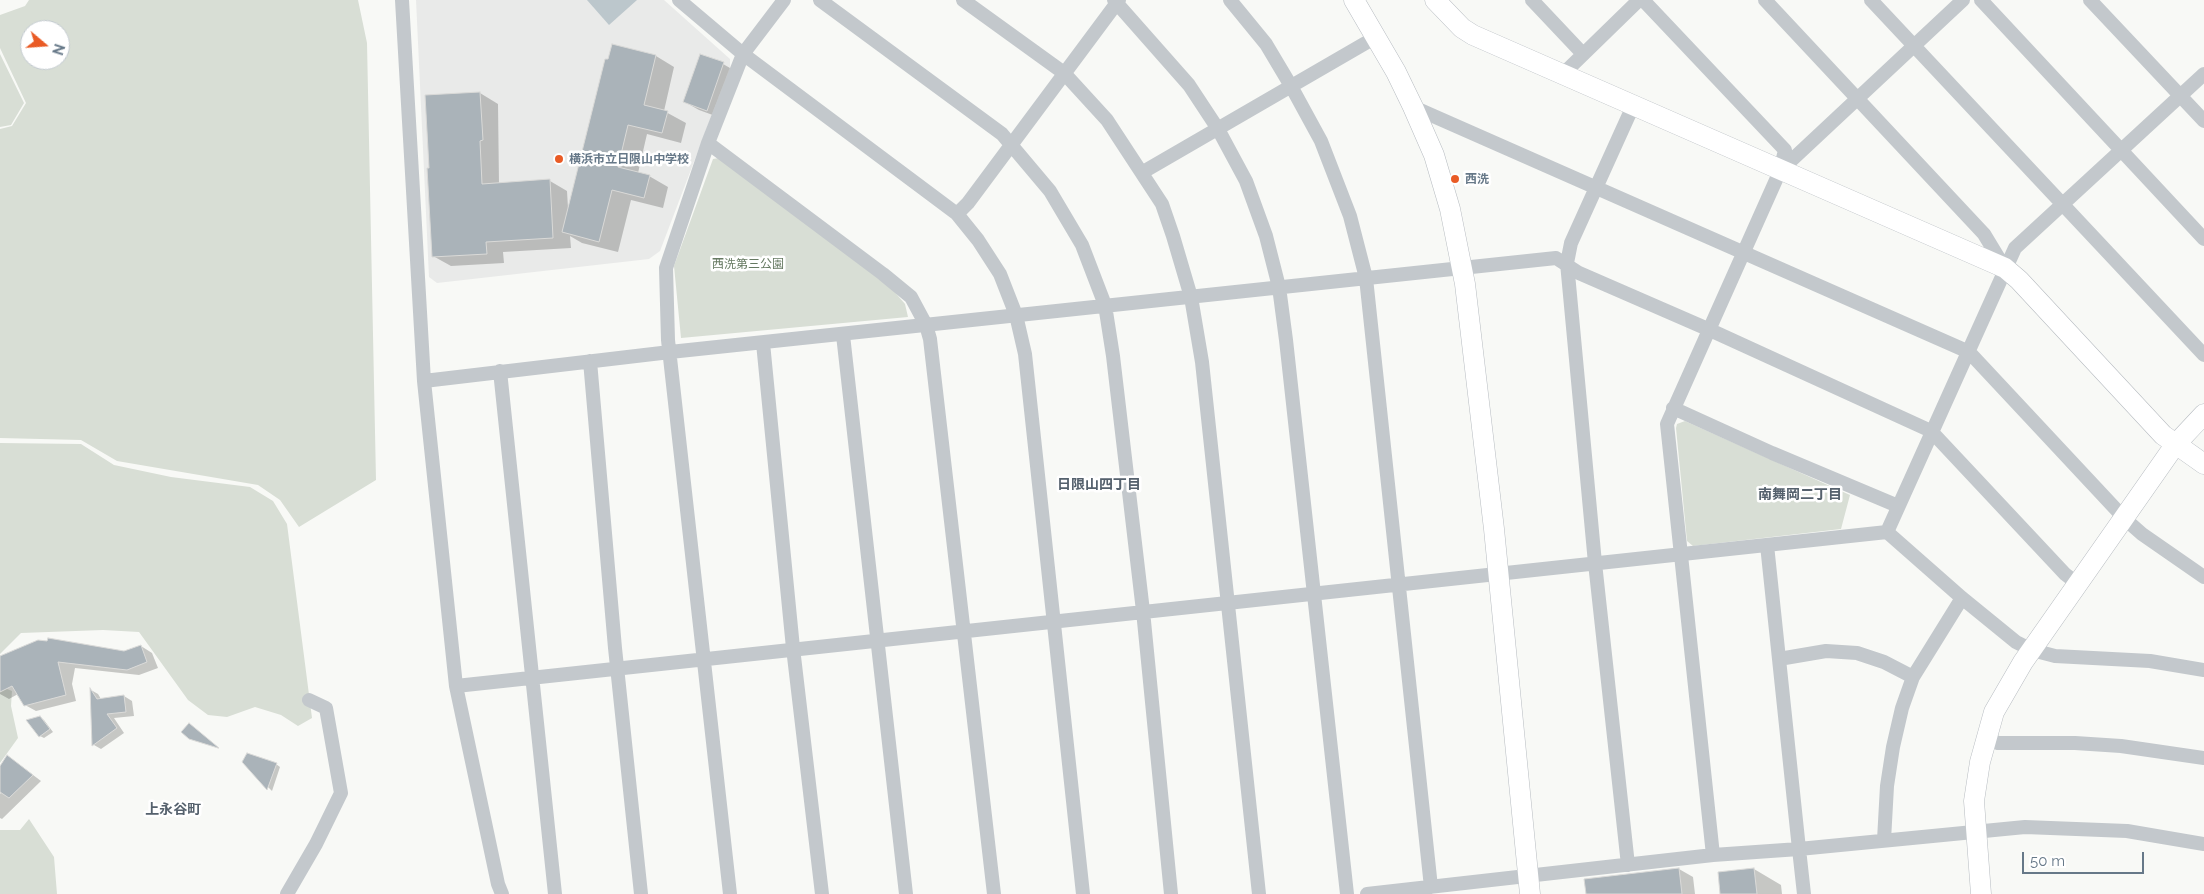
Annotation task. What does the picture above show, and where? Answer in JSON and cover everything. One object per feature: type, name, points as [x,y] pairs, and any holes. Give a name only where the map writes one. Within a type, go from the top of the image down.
[{"type":"street","points":[[402,0],[424,381],[456,686],[498,884],[502,894]]},
{"type":"street","points":[[679,0],[743,54],[957,214],[978,240],[1000,274],[1016,315],[1025,354],[1083,894]]},
{"type":"street","points":[[730,894],[670,352],[666,268],[708,144],[743,54],[784,0]]},
{"type":"street","points":[[820,0],[1002,134],[1050,191],[1082,245],[1105,305],[1143,612],[1171,894]]},
{"type":"street","points":[[964,0],[1064,73],[1107,120],[1143,172],[1162,204],[1191,297],[1202,362],[1226,604],[1259,894]]},
{"type":"street","points":[[1230,0],[1266,44],[1292,86],[1321,141],[1350,216],[1366,278],[1431,887]]},
{"type":"street","points":[[1355,0],[1396,72],[1434,155],[1450,209],[1462,267],[1499,574],[1529,886]]},
{"type":"street","points":[[1435,0],[1462,28],[1473,35],[2005,268]]},
{"type":"street","points":[[1532,0],[1583,54]]},
{"type":"street","points":[[1562,75],[1641,0],[1785,150],[1780,171],[1667,424],[1714,856]]},
{"type":"street","points":[[1765,0],[1984,234],[2005,268],[2163,435],[2204,464]]},
{"type":"street","points":[[1871,0],[2204,355]]},
{"type":"street","points":[[1780,171],[1963,0]]},
{"type":"street","points":[[1981,0],[2204,239]]},
{"type":"street","points":[[2090,0],[2204,121]]},
{"type":"street","points":[[957,214],[968,203],[1116,1],[1190,86],[1218,129],[1246,181],[1266,236],[1279,287],[1347,894]]},
{"type":"street","points":[[1143,172],[1376,37]]},
{"type":"street","points":[[1887,532],[2015,248],[2064,205],[2204,74]]},
{"type":"street","points":[[1628,865],[1595,563],[1566,263],[1571,243],[1633,106]]},
{"type":"street","points":[[1413,107],[1969,352],[2125,519],[2142,534],[2204,577]]},
{"type":"street","points":[[708,144],[883,274],[911,297],[926,325],[930,339],[966,631],[994,894]]},
{"type":"street","points":[[424,381],[670,352],[1556,258],[1566,263],[1578,273],[1710,330],[1931,431],[2066,574],[2078,584]]},
{"type":"street","points":[[843,335],[906,894]]},
{"type":"street","points":[[763,343],[793,648],[822,894]]},
{"type":"street","points":[[590,361],[617,667],[641,894]]},
{"type":"street","points":[[500,372],[555,894]]},
{"type":"street","points":[[1673,408],[1772,453],[1898,506]]},
{"type":"street","points":[[1981,894],[1974,801],[1986,738],[1994,712],[2032,650],[2175,445],[2204,414]]},
{"type":"street","points":[[456,686],[793,648],[1226,604],[1887,532],[1962,598],[2016,642],[2032,650],[2055,656],[2150,661],[2204,670]]},
{"type":"street","points":[[1767,545],[1804,894]]},
{"type":"street","points":[[1884,840],[1887,786],[1902,708],[1913,677],[1962,598]]},
{"type":"street","points":[[1779,659],[1826,651],[1857,653],[1884,662],[1913,677]]},
{"type":"street","points":[[287,894],[316,844],[341,793],[326,708],[309,700]]},
{"type":"street","points":[[1986,738],[1998,742],[2075,743],[2121,746],[2204,758]]},
{"type":"street","points":[[1367,894],[1431,887],[1529,886],[1628,865],[1975,831],[2025,828],[2127,831],[2204,844]]},
{"type":"shaded area","name":"横浜市立日限山中学校","points":[[416,0],[664,0],[730,59],[730,67],[660,251],[649,259],[437,283],[429,277]]},
{"type":"shaded area","points":[[587,0],[637,0],[609,25]]},
{"type":"green space","points":[[29,0],[358,0],[367,43],[376,480],[299,527],[280,500],[258,485],[117,461],[81,440],[0,438],[0,129],[12,126],[26,103],[0,48],[0,15],[25,6]]},
{"type":"green space","points":[[0,54],[24,103],[11,125],[0,127]]},
{"type":"green space","name":"西洗第三公園","points":[[719,158],[887,283],[905,304],[908,317],[681,338],[674,266],[713,159]]},
{"type":"green space","points":[[1685,421],[1850,495],[1841,529],[1693,546],[1687,541],[1676,428],[1677,424]]},
{"type":"green space","points":[[0,443],[81,444],[114,465],[171,477],[250,487],[273,501],[287,524],[312,718],[298,726],[281,715],[255,707],[227,717],[208,715],[188,700],[139,632],[103,630],[21,633],[0,654]]},
{"type":"green space","points":[[0,686],[12,691],[11,706],[18,738],[0,763]]},
{"type":"green space","points":[[29,819],[54,857],[57,894],[0,894],[0,830],[20,830]]},
{"type":"building","points":[[612,44],[656,55],[644,105],[668,111],[662,133],[628,125],[618,167],[650,175],[644,198],[612,190],[599,242],[562,232],[605,59],[608,59]]},
{"type":"building","points":[[700,54],[724,62],[707,111],[683,102]]},
{"type":"building","points":[[480,92],[483,140],[480,141],[482,184],[550,179],[553,238],[486,242],[487,254],[432,257],[425,95]]},
{"type":"building","points":[[48,638],[124,651],[141,645],[147,662],[127,670],[58,662],[66,695],[24,706],[12,686],[0,692],[0,656],[38,640],[47,641]]},
{"type":"building","points":[[90,688],[97,699],[124,695],[126,712],[107,714],[117,728],[92,746]]},
{"type":"building","points":[[40,716],[50,729],[39,737],[26,720]]},
{"type":"building","points":[[189,723],[219,748],[189,739],[181,732]]},
{"type":"building","points":[[247,753],[277,763],[267,790],[242,762]]},
{"type":"building","points":[[7,755],[33,775],[9,798],[0,792],[0,766]]},
{"type":"building","points":[[1679,868],[1682,894],[1586,894],[1584,879]]},
{"type":"building","points":[[1754,868],[1757,894],[1720,894],[1718,872]]},
{"type":"place","name":"横浜市立日限山中学校","points":[[559,159]]},
{"type":"place","name":"西洗","points":[[1455,179]]},
{"type":"district","name":"日限山四丁目","points":[[1099,485]]},
{"type":"district","name":"南舞岡二丁目","points":[[1800,495]]},
{"type":"district","name":"上永谷町","points":[[173,810]]}]
